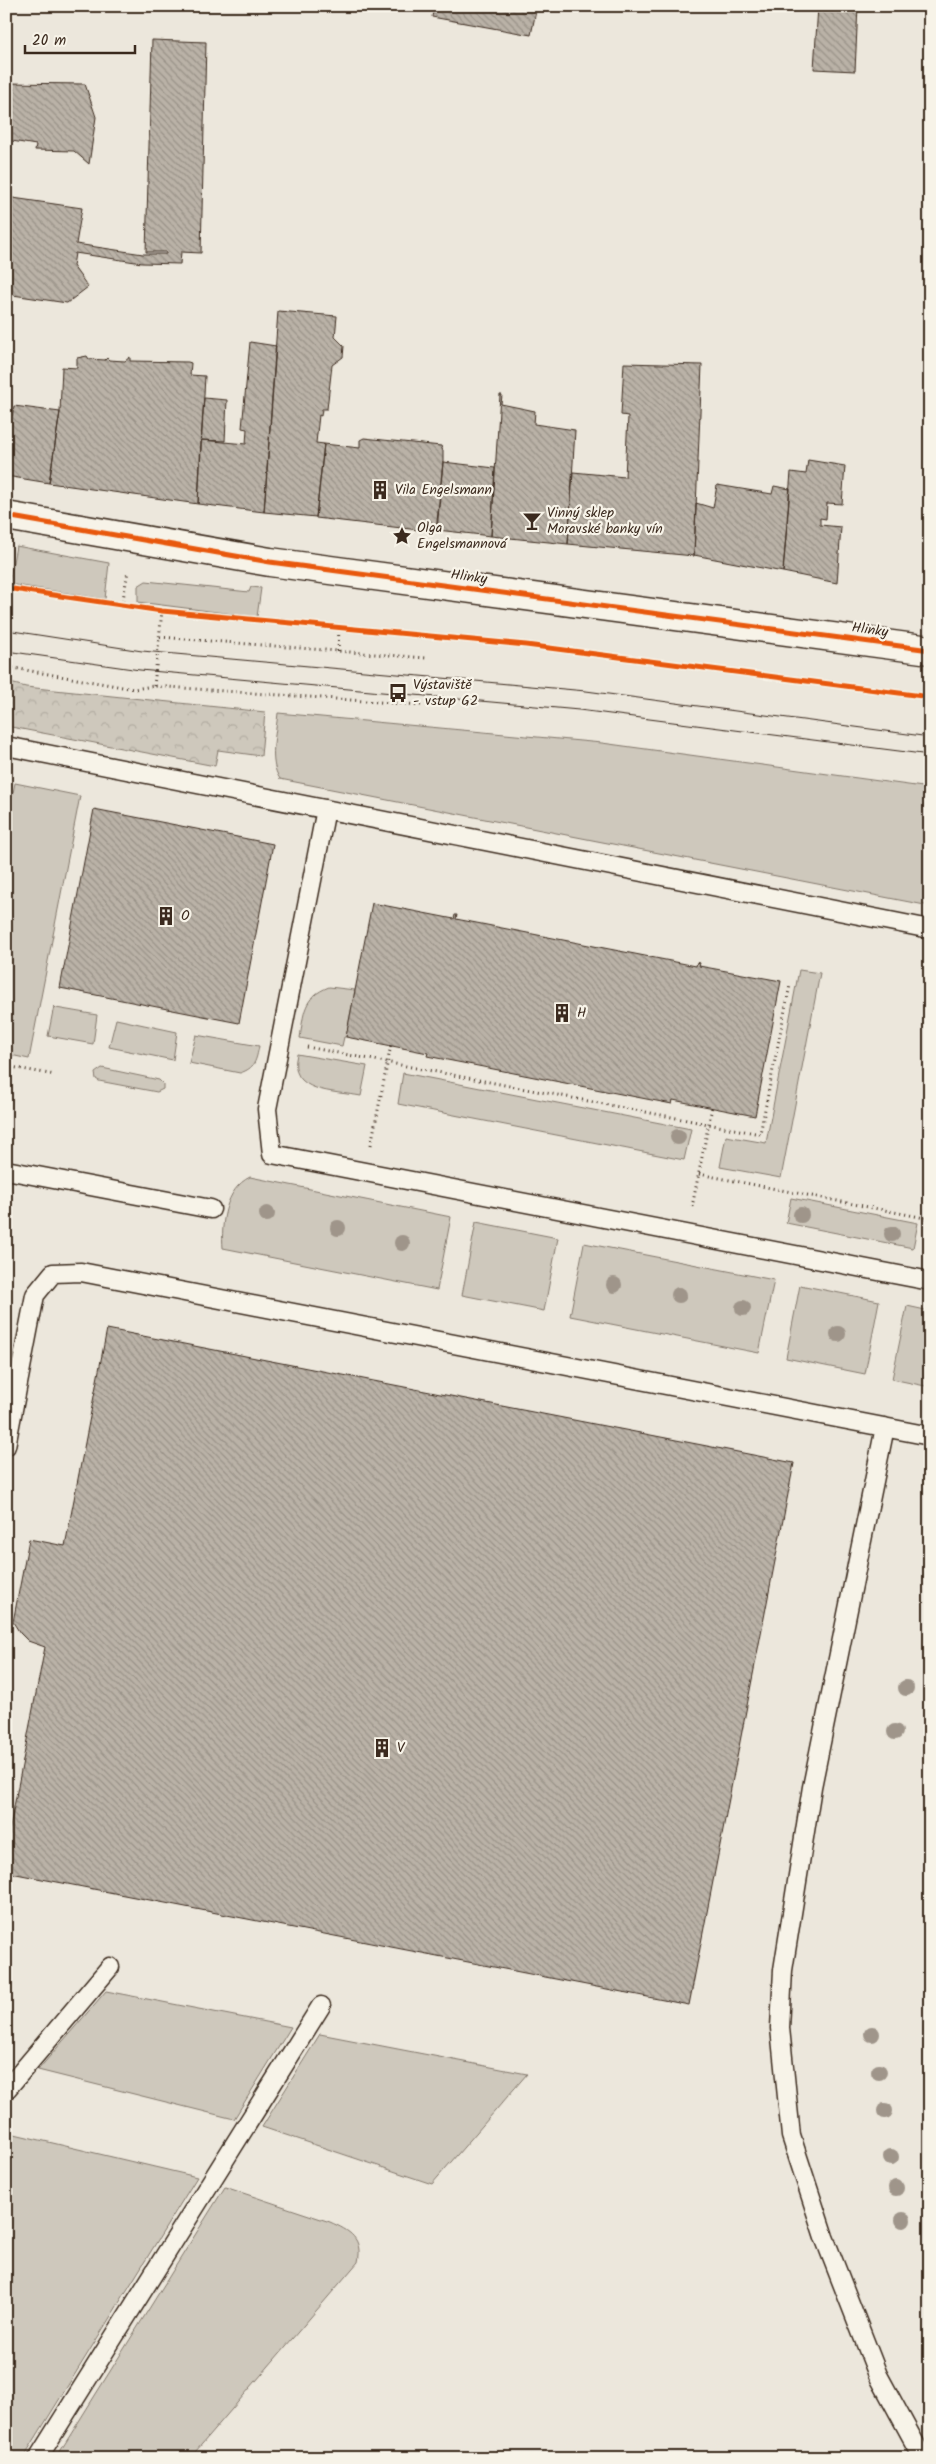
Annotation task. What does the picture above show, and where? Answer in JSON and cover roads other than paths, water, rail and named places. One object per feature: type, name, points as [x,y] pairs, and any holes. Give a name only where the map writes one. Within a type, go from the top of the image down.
[{"type":"street","name":"Hlinky","points":[[6,516],[270,562],[930,650]]},
{"type":"lane","points":[[6,746],[930,929]]},
{"type":"lane","points":[[326,810],[267,1109],[272,1154],[930,1281]]},
{"type":"lane","points":[[6,1170],[211,1209]]},
{"type":"lane","points":[[6,1446],[35,1295],[53,1273],[81,1272],[930,1436]]},
{"type":"lane","points":[[884,1427],[812,1787],[783,1970],[780,2028],[791,2136],[821,2228],[878,2374],[923,2458]]},
{"type":"lane","points":[[6,2090],[110,1967]]},
{"type":"lane","points":[[38,2458],[321,2006]]},
{"type":"tram line","points":[[6,630],[142,651],[586,691],[930,737]]},
{"type":"tram line","points":[[6,651],[140,670],[579,710],[930,755]]},
{"type":"place","name":"Vila Engelsmann","points":[[380,490]]},
{"type":"place","name":"Vinný sklep Moravské banky vín","points":[[532,521]]},
{"type":"place","name":"Olga Engelsmannová","points":[[402,536]]},
{"type":"place","name":"Výstaviště - vstup G2","points":[[398,693]]},
{"type":"place","name":"O","points":[[166,916]]},
{"type":"place","name":"H","points":[[562,1013]]},
{"type":"place","name":"V","points":[[382,1748]]}]
